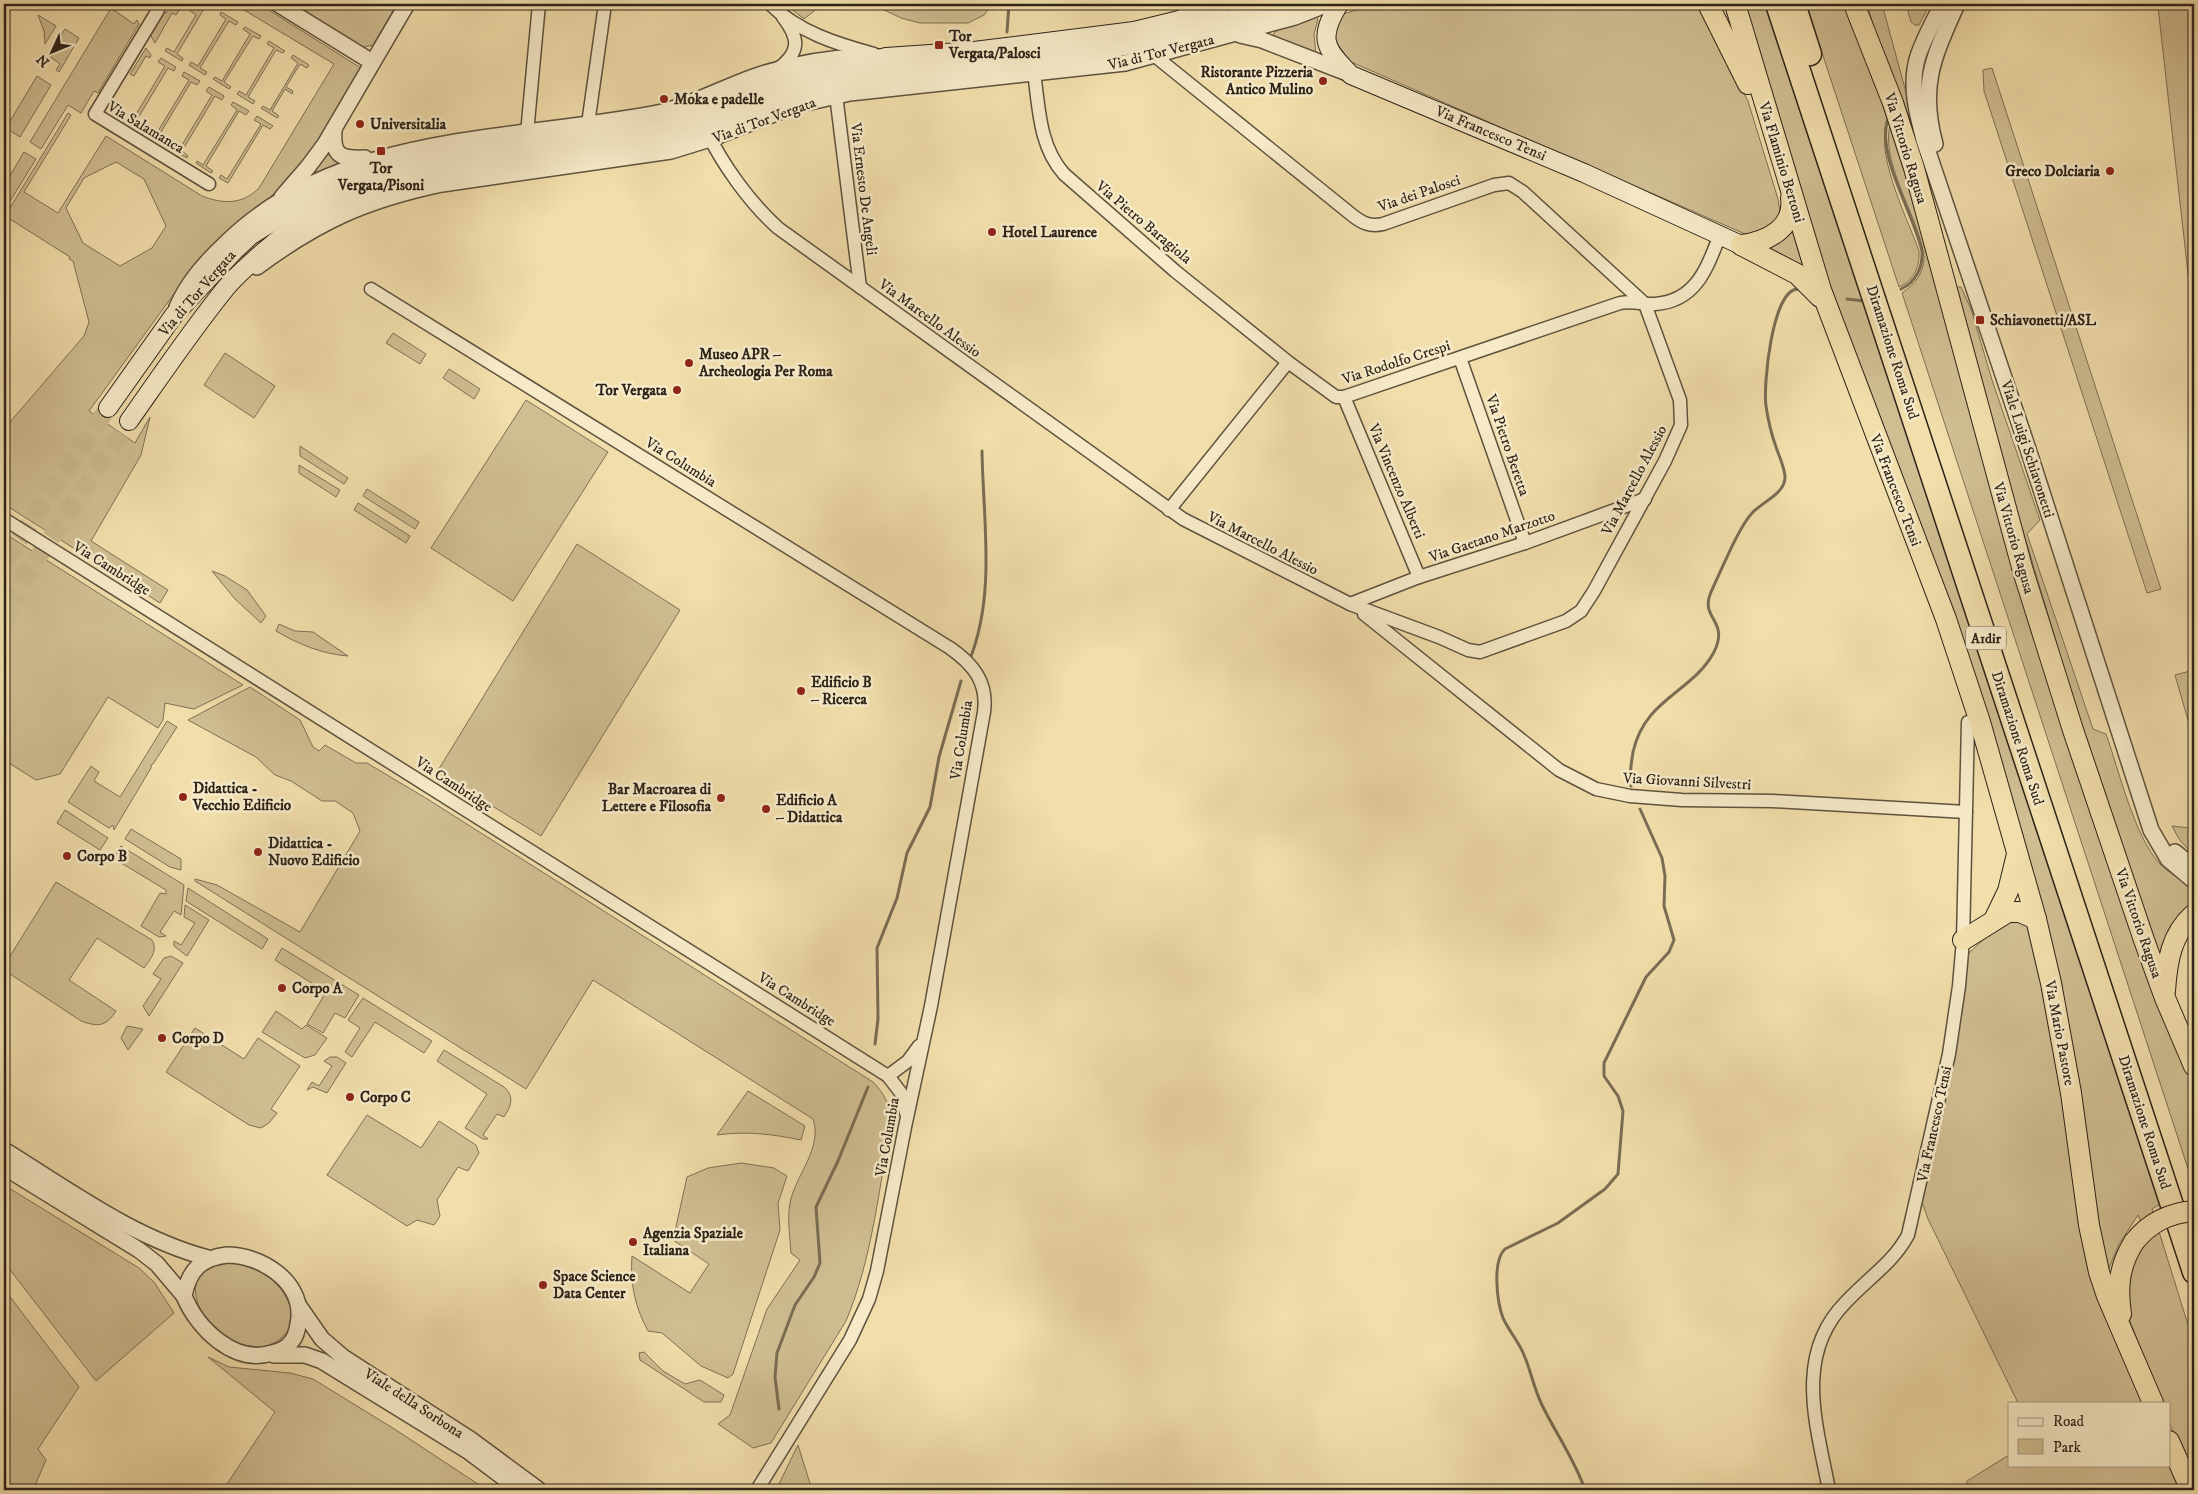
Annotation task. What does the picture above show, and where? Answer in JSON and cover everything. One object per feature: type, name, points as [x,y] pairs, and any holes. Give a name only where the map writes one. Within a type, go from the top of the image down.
[{"type":"highway","points":[[1708,4],[1743,71],[1782,165]]},
{"type":"highway","name":"Via Flaminio Bertoni","points":[[1735,4],[1782,165],[1831,319]]},
{"type":"highway","name":"Diramazione Roma Sud","points":[[1777,4],[2194,1272]]},
{"type":"highway","name":"Diramazione Roma Sud","points":[[1794,4],[2194,1226]]},
{"type":"highway","name":"Via Vittorio Ragusa","points":[[1854,4],[1890,96],[1914,168],[2022,571],[2073,730],[2164,998],[2194,1066]]},
{"type":"highway","points":[[1741,245],[1767,239],[1781,228],[1789,215],[1792,202],[1790,191]]},
{"type":"highway","points":[[1741,245],[1803,278],[1823,302],[1831,319]]},
{"type":"highway","name":"Via Francesco Tensi","points":[[1831,319],[1961,662]]},
{"type":"highway","name":"Via Mario Pastore","points":[[1961,662],[2036,919],[2061,1034],[2096,1260],[2107,1296],[2153,1402]]},
{"type":"highway","points":[[1996,918],[2008,891],[2017,851]]},
{"type":"highway","points":[[1963,940],[1976,934],[1996,918],[2012,911],[2036,919]]},
{"type":"highway","points":[[2164,998],[2170,951],[2183,925],[2194,914]]},
{"type":"highway","points":[[2131,1352],[2121,1315],[2118,1285],[2123,1262],[2134,1242],[2147,1228],[2162,1218],[2194,1211]]},
{"type":"highway","points":[[2170,1443],[2191,1490]]},
{"type":"main road","name":"Via di Tor Vergata","points":[[129,421],[221,293],[262,253],[296,225],[329,205],[379,184],[412,176],[639,142],[671,135],[786,80],[886,57],[974,51],[1134,31],[1179,20],[1222,4]]},
{"type":"main road","name":"Via di Tor Vergata","points":[[108,408],[174,315],[210,274],[250,236],[310,199],[363,174],[402,162],[702,120],[779,96],[898,70],[971,65],[1108,50],[1173,37],[1257,11],[1314,4]]},
{"type":"main road","points":[[1339,4],[1328,24],[1325,40],[1334,57],[1351,75]]},
{"type":"main road","name":"Via Francesco Tensi","points":[[1351,75],[1584,172],[1741,245]]},
{"type":"street","points":[[278,4],[372,62]]},
{"type":"street","points":[[174,315],[190,284],[208,261],[240,230],[283,196],[308,167],[334,129],[407,4]]},
{"type":"street","points":[[527,133],[539,4]]},
{"type":"street","points":[[588,124],[605,4]]},
{"type":"street","points":[[770,4],[780,13],[805,29],[831,41],[886,57]]},
{"type":"street","name":"Via di Tor Vergata","points":[[264,212],[326,177],[377,158],[457,142],[662,112],[702,120],[765,116],[836,96],[906,85],[1102,66],[1155,56],[1236,34],[1295,17],[1328,4]]},
{"type":"street","name":"Viale Luigi Schiavonetti","points":[[1942,4],[1919,53],[1914,83],[1916,104],[1924,140],[2053,525],[2149,824],[2158,844],[2168,859],[2194,881]]},
{"type":"street","name":"Viale Luigi Schiavonetti","points":[[1958,4],[1935,54],[1928,88],[1930,116],[1938,152],[2157,821],[2169,845],[2194,868]]},
{"type":"street","name":"Via Salamanca","points":[[160,6],[95,114],[209,184]]},
{"type":"street","points":[[777,70],[791,58],[796,47],[794,34],[780,13]]},
{"type":"street","name":"Via Francesco Tensi","points":[[1236,34],[1262,40],[1351,75]]},
{"type":"street","points":[[1919,53],[1928,88]]},
{"type":"street","name":"Via dei Palosci","points":[[1155,56],[1361,222],[1370,225],[1383,224],[1494,184],[1509,183],[1523,192],[1645,304]]},
{"type":"street","name":"Via di Tor Vergata","points":[[702,120],[742,81],[777,70],[832,59],[886,57]]},
{"type":"street","name":"Via Pietro Baragiola","points":[[1034,72],[1044,140],[1049,152],[1064,174],[1175,271],[1288,362]]},
{"type":"street","name":"Via Ernesto De Angeli","points":[[836,96],[860,287]]},
{"type":"street","name":"Via Marcello Alessio","points":[[702,120],[749,198],[767,218],[1170,510],[1192,525],[1350,604],[1476,652],[1488,651],[1566,621],[1581,611],[1645,499],[1677,437],[1682,411],[1678,394],[1645,304]]},
{"type":"street","points":[[334,129],[334,145],[342,157],[352,159],[377,158]]},
{"type":"street","name":"Via Rodolfo Crespi","points":[[1288,362],[1333,396],[1344,397],[1620,303],[1630,301],[1645,304],[1666,302],[1678,297],[1694,286],[1705,271],[1720,235]]},
{"type":"street","name":"Via Columbia","points":[[371,290],[950,648],[962,657],[976,672],[984,691],[984,712],[931,1006],[923,1037],[877,1271],[861,1317],[847,1347],[757,1490]]},
{"type":"street","name":"Via Pietro Beretta","points":[[1460,358],[1525,543]]},
{"type":"street","points":[[1170,510],[1288,362]]},
{"type":"street","name":"Via Vincenzo Alberti","points":[[1344,397],[1419,577]]},
{"type":"street","name":"Via Gaetano Marzotto","points":[[1350,604],[1419,577],[1525,543],[1645,499]]},
{"type":"street","name":"Via Cambridge","points":[[4,519],[888,1076],[903,1098],[906,1123]]},
{"type":"street","name":"Via Giovanni Silvestri","points":[[1350,604],[1396,638],[1559,770],[1590,787],[1608,793],[1682,800],[1773,801],[1966,812]]},
{"type":"street","name":"Via Francesco Tensi","points":[[1829,1490],[1814,1402],[1813,1380],[1816,1350],[1823,1332],[1833,1316],[1852,1295],[1891,1260],[1902,1245],[1910,1229],[1952,1039],[1963,940],[1968,722]]},
{"type":"street","points":[[888,1076],[908,1061],[916,1052],[923,1037]]},
{"type":"street","points":[[4,1150],[132,1229],[179,1250],[208,1258],[235,1255],[262,1264],[284,1279],[299,1306],[298,1327],[292,1342],[283,1349],[262,1356],[242,1353],[217,1340],[198,1321],[184,1296],[157,1264],[139,1250],[4,1167]]},
{"type":"street","points":[[184,1296],[189,1278],[194,1270],[208,1258]]},
{"type":"street","name":"Viale della Sorbona","points":[[299,1306],[322,1339],[343,1357],[463,1434],[539,1490]]},
{"type":"street","name":"Viale della Sorbona","points":[[262,1356],[299,1354],[316,1358],[461,1446],[520,1490]]},
{"type":"green space","points":[[173,4],[183,4],[176,15],[172,13],[155,43],[150,34],[163,11],[166,13]]},
{"type":"green space","points":[[199,4],[208,4],[214,7],[212,10],[205,7],[177,54],[183,58],[182,61],[165,51],[167,48],[174,52],[196,15],[189,10]]},
{"type":"green space","points":[[234,4],[259,4],[361,68],[311,154],[286,184],[220,238],[192,269],[89,411],[135,443],[150,417],[141,455],[91,541],[168,590],[160,603],[4,504],[4,429],[84,336],[89,322],[73,261],[69,259],[70,257],[5,216],[68,113],[71,115],[24,192],[58,213],[106,136],[202,196],[217,201],[232,201],[246,198],[259,188],[334,64]],"holes":[[[116,162],[144,179],[166,226],[152,248],[120,266],[83,243],[66,208],[84,178]]]},
{"type":"green space","points":[[288,4],[397,4],[373,45],[360,48]]},
{"type":"green space","points":[[785,4],[823,4],[804,19]]},
{"type":"green space","points":[[872,4],[992,4],[984,15],[968,23],[920,23],[901,18]]},
{"type":"green space","points":[[1380,4],[1699,4],[1748,101],[1778,199],[1779,223],[1752,237],[1342,58],[1333,49],[1334,22],[1342,14]]},
{"type":"green space","points":[[1742,4],[1766,4],[2160,1204],[2152,1209],[2194,1344],[2194,1484],[2170,1424],[2170,1402],[2162,1402],[2126,1311],[2126,1274],[2148,1238],[2138,1215],[2119,1244],[2107,1273],[2050,957],[1845,338]]},
{"type":"green space","points":[[1806,4],[1846,4],[1889,114],[1885,129],[1888,164],[1899,201],[1919,251],[1915,272],[1909,281],[1899,287]]},
{"type":"green space","points":[[1867,4],[1882,4],[1913,118],[1910,131],[1878,41]]},
{"type":"green space","points":[[1906,4],[1930,4],[1919,25],[1911,22]]},
{"type":"green space","points":[[2158,4],[2194,4],[2194,327],[2158,7]]},
{"type":"green space","points":[[111,8],[134,24],[137,20],[139,24],[98,93],[94,91],[81,113],[68,105],[41,149],[30,142]]},
{"type":"green space","points":[[221,12],[238,22],[236,25],[229,21],[200,68],[207,72],[205,75],[189,65],[191,62],[198,66],[226,19],[220,15]]},
{"type":"green space","points":[[38,15],[56,26],[45,44],[44,31]]},
{"type":"green space","points":[[1315,16],[1318,19],[1314,34],[1316,54],[1273,35],[1286,25]]},
{"type":"green space","points":[[245,27],[261,36],[259,39],[253,36],[224,82],[231,87],[229,89],[213,79],[215,77],[222,81],[250,34],[243,29]]},
{"type":"green space","points":[[65,29],[79,38],[59,72],[56,70],[60,64],[49,56]]},
{"type":"green space","points":[[269,41],[285,51],[283,53],[276,50],[248,97],[255,101],[253,104],[237,94],[239,91],[246,95],[274,48],[267,44]]},
{"type":"green space","points":[[146,48],[151,55],[150,58],[146,56],[134,76],[130,74]]},
{"type":"green space","points":[[293,55],[309,65],[307,68],[300,64],[286,87],[293,91],[292,94],[285,89],[272,111],[279,116],[277,118],[261,108],[263,106],[270,110],[298,63],[291,58]]},
{"type":"green space","points":[[161,58],[176,67],[174,71],[168,68],[135,123],[140,127],[139,129],[123,120],[125,117],[132,121],[165,66],[158,62]]},
{"type":"green space","points":[[1992,68],[2161,589],[2147,593],[1984,91],[1983,70]]},
{"type":"green space","points":[[184,72],[200,81],[197,85],[191,82],[158,137],[164,141],[163,143],[147,134],[148,132],[155,136],[189,80],[182,76]]},
{"type":"green space","points":[[37,76],[51,85],[20,137],[6,128]]},
{"type":"green space","points":[[209,87],[224,96],[222,100],[215,96],[182,151],[188,156],[187,158],[171,149],[173,146],[179,150],[212,95],[206,91]]},
{"type":"green space","points":[[233,102],[249,111],[246,115],[239,111],[206,166],[213,171],[211,173],[196,163],[197,161],[203,165],[237,110],[231,105]]},
{"type":"green space","points":[[257,116],[273,126],[270,129],[263,125],[228,183],[219,178],[221,175],[227,179],[261,124],[254,120]]},
{"type":"green space","points":[[1892,118],[2170,1028],[2194,1079],[2194,1187],[1902,293],[1918,278],[1924,263],[1924,257],[1915,223],[1894,169],[1889,134]]},
{"type":"green space","points":[[24,152],[36,159],[4,211],[4,186]]},
{"type":"green space","points":[[326,153],[340,162],[340,166],[313,176]]},
{"type":"green space","points":[[1790,223],[1806,277],[1766,249],[1777,243]]},
{"type":"green space","points":[[1955,287],[1961,287],[1971,309],[1992,380],[2040,520],[2027,534],[2093,729],[2106,734],[2128,802],[2142,837],[2151,852],[2164,868],[2194,888],[2194,906],[2161,959],[2071,692],[2005,470]]},
{"type":"green space","points":[[393,333],[426,354],[420,364],[386,343]]},
{"type":"green space","points":[[225,353],[275,386],[254,418],[204,385]]},
{"type":"green space","points":[[449,369],[480,389],[474,399],[443,378]]},
{"type":"green space","points":[[526,400],[608,452],[513,601],[431,548]]},
{"type":"green space","points":[[300,446],[348,478],[344,484],[300,456]]},
{"type":"green space","points":[[299,465],[340,490],[336,497],[299,473]]},
{"type":"green space","points":[[367,489],[419,522],[415,529],[363,496]]},
{"type":"green space","points":[[358,503],[410,536],[406,543],[354,510]]},
{"type":"green space","points":[[4,533],[243,685],[194,709],[165,703],[163,720],[158,728],[108,697],[60,774],[36,780],[4,760]]},
{"type":"green space","points":[[577,544],[680,610],[541,836],[437,772]]},
{"type":"green space","points":[[212,571],[225,576],[247,590],[266,616],[261,623],[235,599]]},
{"type":"green space","points":[[279,624],[295,631],[313,632],[348,656],[310,648],[276,631]]},
{"type":"green space","points":[[2194,670],[2194,741],[2175,675]]},
{"type":"green space","points":[[250,687],[300,720],[313,747],[319,751],[325,745],[356,763],[367,763],[429,800],[873,1082],[881,1091],[888,1105],[891,1123],[874,1224],[855,1297],[846,1321],[771,1443],[753,1448],[718,1424],[730,1415],[767,1309],[800,1260],[791,1253],[789,1209],[793,1193],[814,1141],[813,1119],[593,980],[526,1089],[195,881],[195,879],[217,885],[300,932],[360,831],[353,813],[335,801],[322,801],[291,781],[275,775],[256,757],[188,720]]},
{"type":"green space","points":[[167,721],[177,727],[151,765],[114,830],[113,825],[109,828],[68,802],[91,766],[99,772],[94,781],[120,797]]},
{"type":"green space","points":[[65,810],[108,838],[100,850],[57,823]]},
{"type":"green space","points":[[2172,826],[2190,828],[2194,826],[2194,856],[2179,839]]},
{"type":"green space","points":[[131,829],[181,859],[181,870],[170,867],[125,839]]},
{"type":"green space","points":[[121,846],[184,885],[181,915],[174,911],[160,932],[166,936],[159,937],[141,926],[160,893],[166,894],[166,890],[113,858]]},
{"type":"green space","points":[[56,882],[152,940],[154,944],[153,954],[144,968],[97,938],[69,980],[116,1011],[105,1023],[97,1025],[81,1021],[4,970],[4,966]]},
{"type":"green space","points":[[188,888],[268,939],[262,949],[186,901]]},
{"type":"green space","points":[[185,905],[209,920],[187,956],[174,946],[174,941],[181,945],[195,923],[184,917]]},
{"type":"green space","points":[[2006,918],[2030,925],[2070,1124],[2144,1402],[2018,1402],[1928,1219],[1922,1202],[1969,953]]},
{"type":"green space","points":[[282,948],[359,995],[345,1018],[335,1013],[323,1033],[307,1024],[326,992],[275,960]]},
{"type":"green space","points":[[171,956],[183,963],[149,1016],[143,1006],[161,979],[153,974],[164,958]]},
{"type":"green space","points":[[363,998],[432,1041],[424,1053],[375,1022],[352,1057],[345,1052],[360,1028],[348,1020]]},
{"type":"green space","points":[[276,1011],[302,1029],[306,1025],[327,1038],[315,1055],[305,1058],[262,1032]]},
{"type":"green space","points":[[127,1026],[143,1029],[128,1050],[121,1038]]},
{"type":"green space","points":[[195,1028],[244,1059],[258,1038],[300,1066],[271,1109],[277,1113],[269,1123],[261,1128],[249,1125],[166,1072]]},
{"type":"green space","points":[[444,1050],[504,1087],[510,1094],[511,1102],[504,1117],[497,1114],[483,1135],[488,1139],[483,1139],[465,1128],[487,1094],[437,1061]]},
{"type":"green space","points":[[330,1057],[337,1057],[346,1063],[327,1093],[313,1087],[307,1090],[312,1082],[319,1086],[332,1066],[324,1061]]},
{"type":"green space","points":[[748,1091],[805,1126],[801,1140],[759,1134],[717,1135]]},
{"type":"green space","points":[[367,1115],[421,1148],[439,1121],[476,1145],[479,1153],[468,1171],[458,1167],[437,1200],[440,1216],[434,1225],[417,1220],[407,1226],[327,1175]]},
{"type":"green space","points":[[741,1163],[774,1168],[787,1176],[778,1203],[780,1230],[733,1374],[728,1378],[701,1366],[662,1333],[648,1331],[634,1295],[632,1256],[690,1293],[709,1264],[673,1240],[687,1177],[708,1168]]},
{"type":"green space","points":[[4,1185],[139,1268],[154,1282],[174,1313],[96,1381],[4,1262]]},
{"type":"green space","points":[[215,1262],[246,1264],[256,1268],[277,1285],[285,1295],[290,1306],[292,1318],[289,1329],[280,1339],[267,1346],[252,1347],[238,1343],[223,1335],[211,1325],[202,1312],[196,1298],[196,1283],[200,1273]]},
{"type":"green space","points":[[4,1289],[79,1387],[38,1449],[46,1460],[33,1490],[11,1490],[4,1486]]},
{"type":"green space","points":[[644,1352],[663,1371],[685,1384],[700,1380],[724,1395],[721,1402],[704,1402],[640,1360],[639,1353]]},
{"type":"green space","points":[[208,1357],[229,1367],[290,1373],[313,1379],[396,1430],[487,1490],[223,1490],[275,1412]]},
{"type":"green space","points":[[798,1445],[812,1490],[776,1490]]},
{"type":"green space","points":[[2008,1456],[2008,1466],[2170,1466],[2182,1490],[1966,1490],[1967,1481]]},
{"type":"waterway","points":[[1007,32],[1009,4]]},
{"type":"waterway","points":[[1887,122],[1886,137],[1892,169],[1922,251],[1918,273],[1911,282],[1901,289]]},
{"type":"waterway","points":[[1631,786],[1630,774],[1633,752],[1639,734],[1648,719],[1658,707],[1705,666],[1714,652],[1719,633],[1708,601],[1736,538],[1753,512],[1774,496],[1784,482],[1784,469],[1773,437],[1766,406],[1766,379],[1771,340],[1782,304],[1789,293],[1798,289]]},
{"type":"waterway","points":[[1847,299],[1864,301]]},
{"type":"waterway","points":[[970,659],[978,634],[985,582],[986,556],[982,451]]},
{"type":"waterway","points":[[875,1044],[878,1019],[877,948],[897,898],[907,853],[930,807],[939,757],[961,681]]},
{"type":"waterway","points":[[1585,1490],[1576,1468],[1539,1399],[1522,1350],[1503,1318],[1499,1302],[1497,1272],[1498,1263],[1505,1249],[1558,1223],[1605,1189],[1618,1174],[1623,1111],[1618,1096],[1604,1076],[1604,1063],[1646,977],[1669,952],[1674,940],[1664,906],[1665,876],[1662,858],[1640,809]]},
{"type":"waterway","points":[[779,1409],[775,1377],[777,1353],[795,1305],[814,1277],[820,1263],[816,1207],[838,1161],[868,1087]]},
{"type":"tunnel","points":[[4,562],[108,408]]},
{"type":"tunnel","points":[[4,604],[39,556],[129,421]]},
{"type":"tunnel","points":[[4,623],[19,594]]},
{"type":"place","name":"Tor Vergata/Palosci","points":[[939,45]]},
{"type":"place","name":"Ristorante Pizzeria Antico Mulino","points":[[1323,81]]},
{"type":"place","name":"Moka e padelle","points":[[664,99]]},
{"type":"place","name":"Universitalia","points":[[360,124]]},
{"type":"place","name":"Tor Vergata/Pisoni","points":[[381,151]]},
{"type":"place","name":"Greco Dolciaria","points":[[2110,171]]},
{"type":"place","name":"Hotel Laurence","points":[[992,232]]},
{"type":"place","name":"Schiavonetti/ASL","points":[[1980,320]]},
{"type":"place","name":"Museo APR – Archeologia Per Roma","points":[[689,363]]},
{"type":"place","name":"Tor Vergata","points":[[677,390]]},
{"type":"place","name":"Edificio B – Ricerca","points":[[801,691]]},
{"type":"place","name":"Didattica - Vecchio Edificio","points":[[183,797]]},
{"type":"place","name":"Bar Macroarea di Lettere e Filosofia","points":[[721,798]]},
{"type":"place","name":"Edificio A – Didattica","points":[[766,809]]},
{"type":"place","name":"Didattica - Nuovo Edificio","points":[[258,852]]},
{"type":"place","name":"Corpo B","points":[[67,856]]},
{"type":"place","name":"Corpo A","points":[[282,988]]},
{"type":"place","name":"Corpo D","points":[[162,1038]]},
{"type":"place","name":"Corpo C","points":[[350,1097]]},
{"type":"place","name":"Agenzia Spaziale Italiana","points":[[633,1242]]},
{"type":"place","name":"Space Science Data Center","points":[[543,1285]]}]
